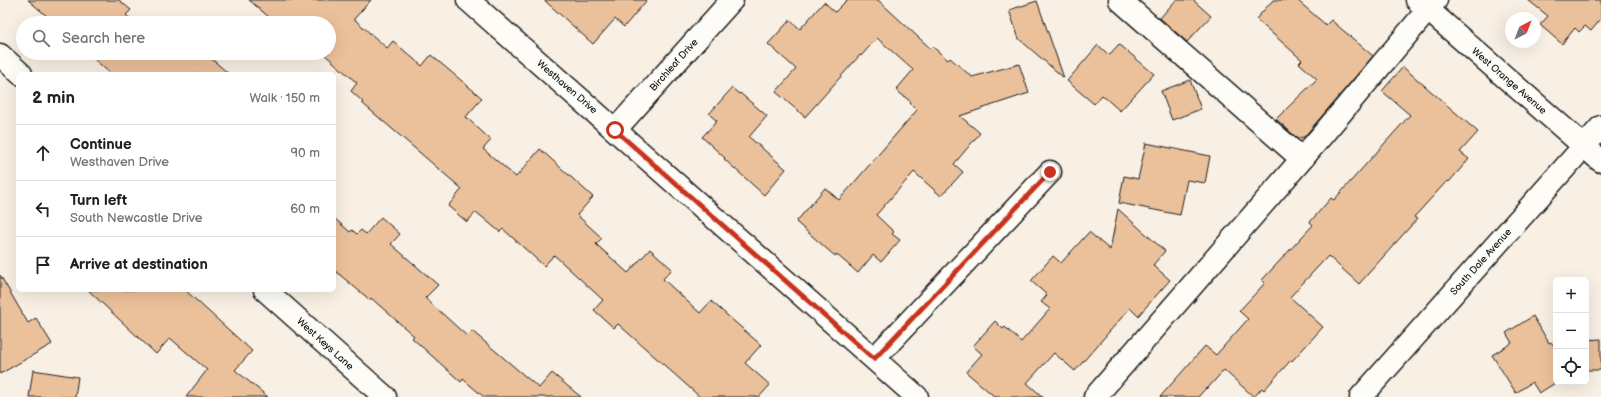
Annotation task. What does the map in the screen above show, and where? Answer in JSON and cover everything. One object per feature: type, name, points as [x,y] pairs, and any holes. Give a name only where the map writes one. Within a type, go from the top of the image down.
[{"type":"street","name":"Westhaven Drive","points":[[468,0],[916,397]]},
{"type":"street","name":"Birchleaf Drive","points":[[615,130],[732,0]]},
{"type":"street","points":[[1120,0],[1302,159]]},
{"type":"street","points":[[1095,397],[1302,159],[1427,3]]},
{"type":"street","name":"West Orange Avenue","points":[[1427,3],[1601,161]]},
{"type":"street","points":[[0,55],[20,72]]},
{"type":"street","name":"South Dale Avenue","points":[[1361,397],[1601,127]]},
{"type":"street","points":[[874,359],[1050,172]]},
{"type":"street","name":"West Keys Lane","points":[[267,292],[386,397]]},
{"type":"building","points":[[28,0],[119,0],[131,10],[126,15],[127,16],[47,16]]},
{"type":"building","points":[[249,0],[371,0],[354,19],[387,48],[393,41],[422,66],[431,55],[482,98],[466,117],[491,140],[483,149],[516,177],[540,149],[593,197],[577,215],[602,238],[596,244],[628,273],[650,249],[672,269],[663,279],[700,313],[711,301],[761,345],[745,363],[770,385],[759,397],[700,397],[618,324],[614,328],[594,310],[603,300],[554,255],[544,266],[503,229],[500,232],[476,212],[467,222],[448,206],[462,189],[362,103],[363,102],[351,91],[357,83],[331,60],[336,60],[336,16],[268,16]]},
{"type":"building","points":[[544,0],[647,0],[624,27],[615,19],[593,44]]},
{"type":"building","points":[[847,0],[878,0],[931,49],[933,47],[948,60],[950,58],[972,77],[1019,64],[1029,93],[960,116],[980,133],[954,164],[963,172],[941,196],[914,172],[876,215],[894,232],[892,234],[900,240],[881,262],[873,255],[858,273],[836,254],[835,256],[796,222],[825,188],[839,200],[917,110],[910,103],[911,102],[896,90],[913,70],[877,38],[805,117],[776,92],[796,69],[768,44],[790,20],[800,29],[824,2],[835,12]]},
{"type":"building","points":[[1176,0],[1193,0],[1211,16],[1187,42],[1160,18]]},
{"type":"building","points":[[1273,0],[1297,0],[1326,25],[1331,20],[1373,56],[1304,137],[1297,138],[1276,119],[1317,79],[1299,63],[1302,60],[1256,19]]},
{"type":"building","points":[[1528,0],[1601,0],[1601,19],[1591,31],[1585,26],[1579,32],[1575,28],[1562,44],[1541,26],[1548,16]]},
{"type":"building","points":[[1037,1],[1064,78],[1019,39],[1009,10]]},
{"type":"building","points":[[1119,44],[1154,74],[1120,111],[1102,95],[1094,104],[1067,81],[1098,45],[1109,55]]},
{"type":"building","points":[[95,60],[213,60],[227,72],[109,72]]},
{"type":"building","points":[[1403,67],[1478,132],[1460,152],[1469,159],[1449,182],[1447,181],[1414,217],[1417,219],[1359,284],[1328,256],[1290,297],[1323,327],[1264,390],[1262,388],[1254,397],[1224,370],[1198,397],[1160,397],[1205,346],[1216,355],[1248,319],[1239,311],[1265,283],[1262,280],[1313,225],[1310,222],[1331,198],[1334,200],[1410,115],[1382,91]]},
{"type":"building","points":[[1190,80],[1201,109],[1172,120],[1161,91]]},
{"type":"building","points":[[732,88],[767,116],[749,137],[786,169],[764,195],[702,137],[717,121],[709,114]]},
{"type":"building","points":[[1146,143],[1210,156],[1205,183],[1187,180],[1180,215],[1119,203],[1124,176],[1138,179]]},
{"type":"building","points":[[1118,209],[1165,251],[1153,265],[1170,280],[1138,316],[1130,308],[1075,371],[1054,353],[1027,383],[1043,397],[995,397],[966,372],[982,354],[973,346],[995,321],[1003,329],[1005,327],[1021,342],[1050,309],[1041,302],[1047,295],[1031,281],[1053,256],[1061,263],[1089,232],[1110,250]]},
{"type":"building","points":[[381,217],[400,234],[391,244],[438,285],[425,298],[467,336],[472,331],[539,388],[552,373],[581,397],[484,397],[463,379],[461,382],[412,338],[414,336],[371,298],[370,300],[336,272],[336,220],[350,232],[352,230],[357,234],[361,230],[366,234]]},
{"type":"building","points":[[0,275],[28,323],[36,318],[52,344],[0,374]]},
{"type":"building","points":[[90,292],[187,292],[252,351],[235,370],[268,397],[186,397],[207,370],[170,338],[156,354]]},
{"type":"building","points":[[1533,316],[1549,343],[1551,342],[1553,345],[1553,384],[1539,393],[1532,382],[1516,393],[1492,355],[1512,343],[1506,333]]},
{"type":"building","points":[[1601,339],[1601,370],[1589,370],[1589,340]]},
{"type":"building","points":[[33,370],[78,377],[75,397],[29,397]]},
{"type":"route","points":[[615,130],[874,359],[1050,172]]}]
